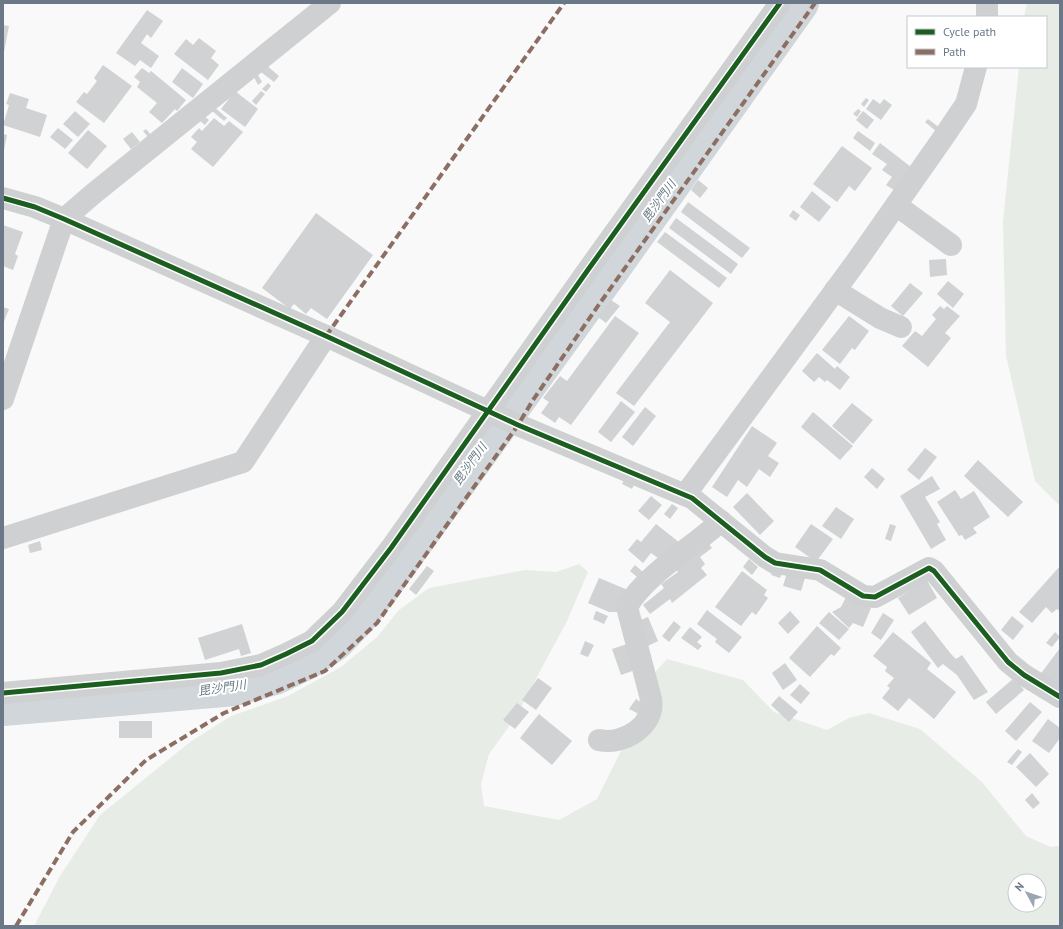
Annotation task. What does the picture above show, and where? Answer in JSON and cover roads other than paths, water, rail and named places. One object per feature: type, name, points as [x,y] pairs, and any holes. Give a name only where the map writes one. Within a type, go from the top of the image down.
[{"type":"street","points":[[3,399],[64,219],[330,3]]},
{"type":"street","points":[[3,693],[221,673],[261,665],[312,641],[342,612],[391,548],[467,442],[487,410],[780,3]]},
{"type":"street","points":[[987,3],[987,16]]},
{"type":"street","points":[[685,495],[835,290],[966,104],[976,68]]},
{"type":"street","points":[[3,198],[35,207],[64,219],[326,336],[518,425],[692,498],[765,557],[775,563],[820,570],[863,596],[875,597],[929,568],[934,571],[1008,662],[1024,675],[1060,698]]},
{"type":"street","points":[[896,205],[951,245]]},
{"type":"street","points":[[835,290],[880,318],[901,327]]},
{"type":"street","points":[[3,538],[243,462],[326,336]]},
{"type":"street","points":[[599,740],[607,742],[620,740],[640,728],[651,714],[651,699],[627,607],[632,599],[658,574],[721,522]]},
{"type":"waterway","name":"毘沙門川","points":[[3,708],[235,688],[275,677],[308,661],[335,643],[358,619],[382,588],[613,268],[801,3]]}]
